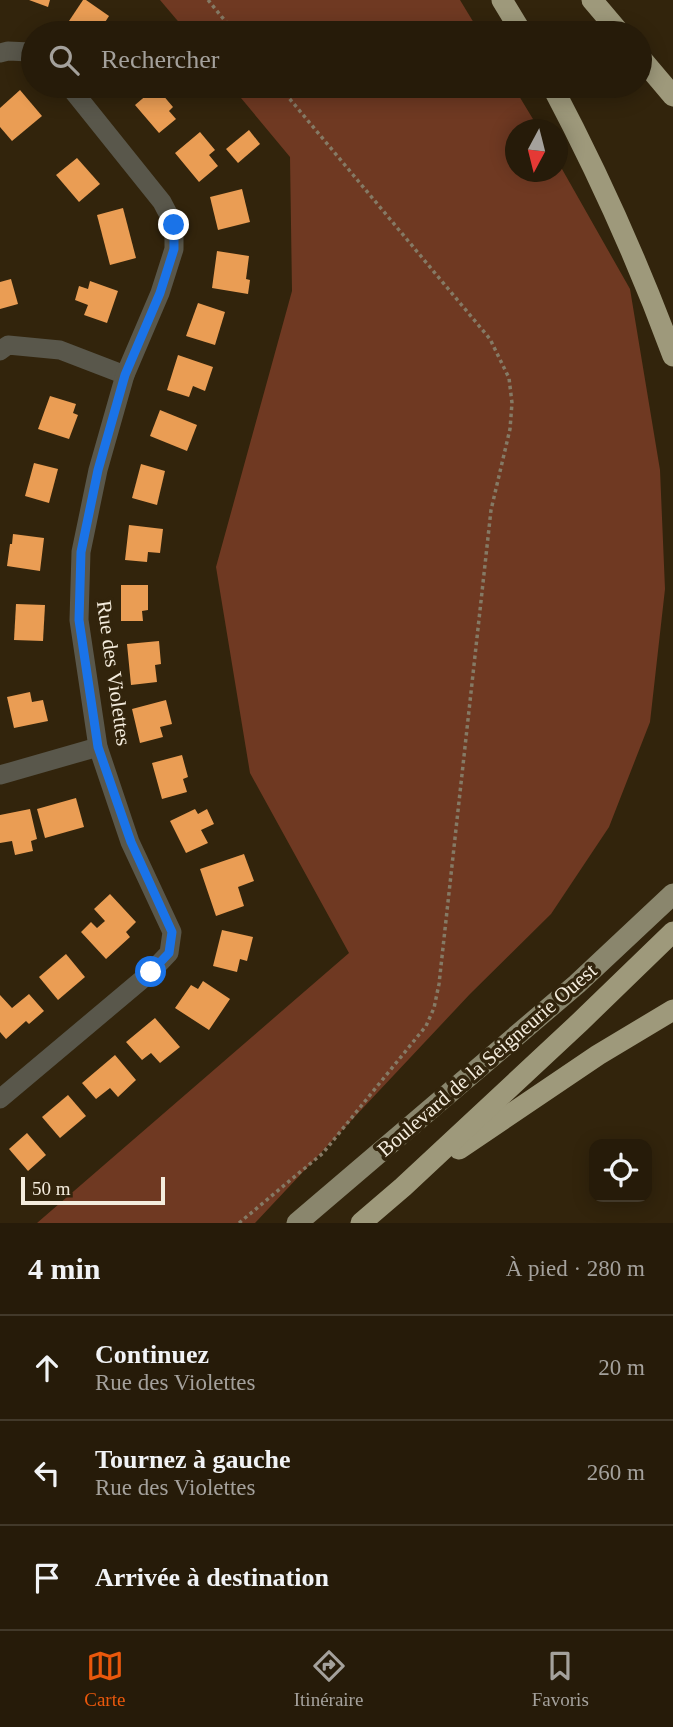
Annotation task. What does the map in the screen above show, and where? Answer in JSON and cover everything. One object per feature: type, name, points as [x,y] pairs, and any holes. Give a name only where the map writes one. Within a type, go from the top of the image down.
[{"type":"highway","points":[[502,0],[515,21]]},
{"type":"highway","points":[[592,0],[610,21]]},
{"type":"highway","points":[[652,71],[673,96]]},
{"type":"highway","points":[[558,98],[637,264],[673,356]]},
{"type":"highway","points":[[360,1223],[580,1022],[673,932]]},
{"type":"highway","points":[[402,1187],[598,1055],[673,1010]]},
{"type":"main road","name":"Boulevard de la Seigneurie Ouest","points":[[297,1223],[577,984],[673,894]]},
{"type":"street","points":[[0,53],[21,52]]},
{"type":"street","name":"Rue des Violettes","points":[[0,1099],[151,972],[169,953],[172,932],[131,842],[98,747],[79,620],[81,552],[98,470],[125,375],[160,293],[174,249],[174,225],[162,202],[79,98]]},
{"type":"street","points":[[0,351],[8,345],[60,350],[125,375]]},
{"type":"street","points":[[0,775],[98,747]]},
{"type":"path","points":[[208,0],[225,21]]},
{"type":"path","points":[[239,1223],[323,1153],[426,1026],[434,1008],[439,984],[491,510],[510,429],[512,402],[509,378],[490,340],[289,98]]},
{"type":"shaded area","points":[[160,0],[460,0],[473,21],[178,21]]},
{"type":"shaded area","points":[[241,98],[520,98],[533,119],[505,119],[505,182],[568,182],[568,180],[630,289],[660,470],[665,589],[650,722],[609,827],[551,914],[470,994],[255,1223],[37,1223],[349,953],[250,773],[216,567],[292,291],[290,157]]},
{"type":"building","points":[[29,0],[50,0],[48,7]]},
{"type":"building","points":[[83,0],[109,16],[106,21],[69,21]]},
{"type":"building","points":[[20,90],[21,98],[27,98],[42,116],[12,141],[0,127],[0,108]]},
{"type":"building","points":[[143,98],[165,98],[173,107],[169,111],[176,119],[159,133],[135,105]]},
{"type":"building","points":[[249,130],[260,144],[238,163],[226,149]]},
{"type":"building","points":[[200,132],[215,150],[209,155],[218,166],[199,182],[175,153]]},
{"type":"building","points":[[77,158],[100,184],[79,202],[56,175]]},
{"type":"building","points":[[242,189],[250,222],[218,230],[210,197]]},
{"type":"building","points":[[123,208],[136,258],[110,265],[97,215]]},
{"type":"building","points":[[217,251],[249,256],[246,279],[250,280],[248,294],[212,288]]},
{"type":"building","points":[[11,279],[18,304],[0,309],[0,282]]},
{"type":"building","points":[[90,281],[118,291],[107,323],[84,315],[88,305],[75,300],[79,286],[88,289]]},
{"type":"building","points":[[198,303],[225,312],[215,345],[186,336]]},
{"type":"building","points":[[178,355],[213,367],[205,391],[193,386],[189,397],[167,390]]},
{"type":"building","points":[[50,396],[76,404],[73,413],[78,415],[69,439],[38,429]]},
{"type":"building","points":[[160,410],[197,425],[187,451],[150,436]]},
{"type":"building","points":[[34,463],[58,469],[49,503],[25,496]]},
{"type":"building","points":[[141,464],[165,471],[157,505],[132,498]]},
{"type":"building","points":[[129,525],[163,529],[160,553],[148,552],[147,562],[125,560]]},
{"type":"building","points":[[13,534],[44,538],[40,571],[7,566]]},
{"type":"building","points":[[121,585],[148,585],[148,610],[142,611],[143,621],[121,621]]},
{"type":"building","points":[[16,604],[45,605],[43,641],[14,640]]},
{"type":"building","points":[[159,641],[161,664],[155,665],[157,682],[131,685],[127,644]]},
{"type":"building","points":[[30,692],[32,702],[43,700],[48,721],[14,728],[7,697]]},
{"type":"building","points":[[166,700],[172,724],[160,727],[163,737],[140,743],[132,709]]},
{"type":"building","points":[[182,755],[188,777],[183,779],[187,792],[162,799],[152,763]]},
{"type":"building","points":[[76,798],[84,827],[45,838],[37,809]]},
{"type":"building","points":[[30,809],[37,839],[31,841],[33,851],[15,855],[12,841],[0,843],[0,815]]},
{"type":"building","points":[[195,809],[198,814],[207,809],[214,824],[201,830],[208,843],[186,853],[170,821]]},
{"type":"building","points":[[244,854],[254,881],[238,887],[244,906],[216,916],[200,869]]},
{"type":"building","points":[[110,894],[136,922],[126,932],[130,937],[106,959],[81,932],[91,922],[97,928],[105,921],[94,909]]},
{"type":"building","points":[[222,930],[253,937],[247,961],[240,959],[237,972],[213,966]]},
{"type":"building","points":[[66,954],[85,977],[58,1000],[39,977]]},
{"type":"building","points":[[203,981],[230,999],[209,1030],[175,1008],[191,985],[198,989]]},
{"type":"building","points":[[29,994],[44,1011],[29,1024],[26,1021],[6,1039],[0,1032],[0,995],[12,1008]]},
{"type":"building","points":[[155,1018],[180,1047],[160,1063],[151,1053],[142,1060],[126,1042]]},
{"type":"building","points":[[115,1055],[136,1080],[118,1097],[110,1088],[96,1099],[82,1083]]},
{"type":"building","points":[[68,1095],[86,1116],[60,1138],[42,1117]]},
{"type":"building","points":[[27,1133],[46,1155],[28,1171],[9,1149]]},
{"type":"route","points":[[151,972],[169,953],[172,932],[131,842],[98,747],[79,620],[81,552],[98,470],[125,375],[160,293],[174,249],[174,225]]}]
